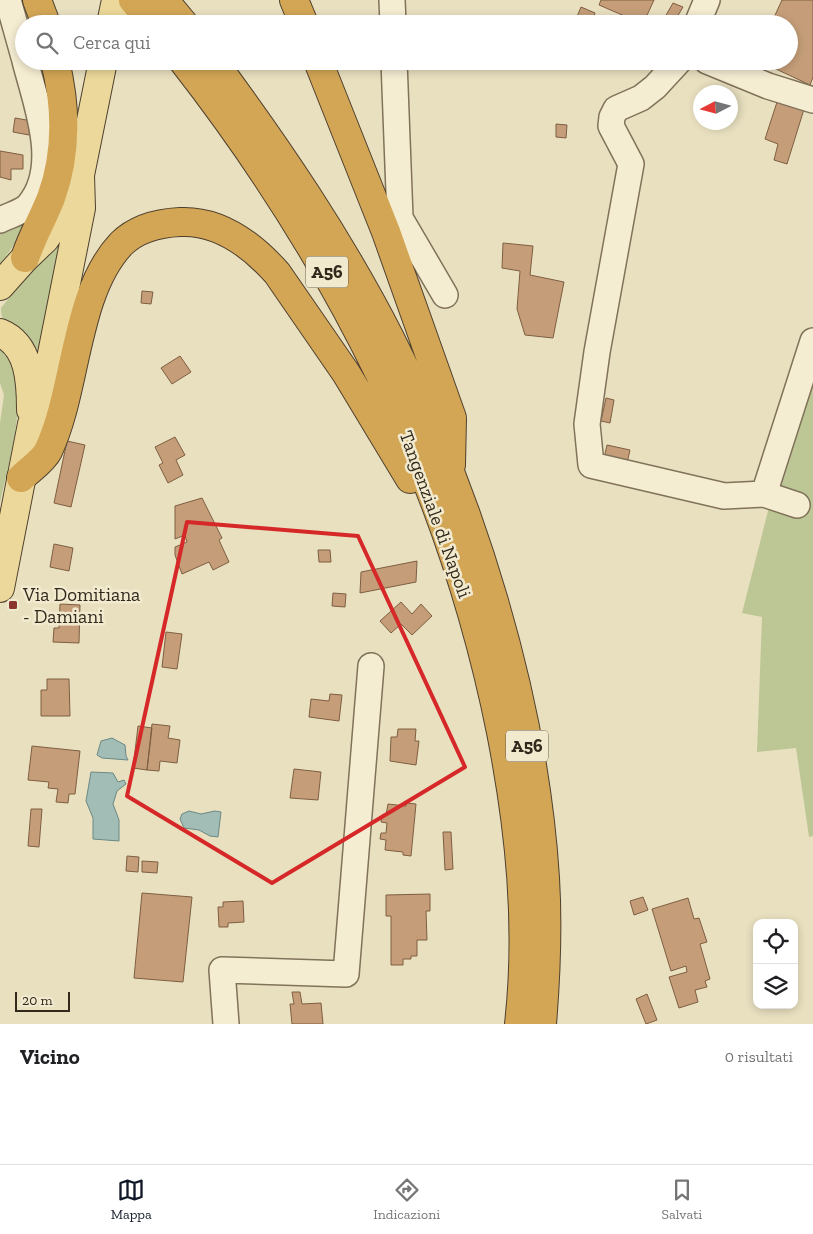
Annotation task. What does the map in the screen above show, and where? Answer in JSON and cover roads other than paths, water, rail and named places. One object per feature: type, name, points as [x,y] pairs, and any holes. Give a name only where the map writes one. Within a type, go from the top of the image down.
[{"type":"highway","points":[[37,0],[43,15]]},
{"type":"highway","points":[[133,0],[169,15]]},
{"type":"highway","points":[[294,0],[300,15]]},
{"type":"highway","points":[[24,258],[51,198],[61,162],[63,117],[56,70]]},
{"type":"highway","name":"Tangenziale di Napoli","points":[[190,70],[284,200],[339,292],[397,408],[436,502],[459,570],[485,660],[510,783],[520,856],[524,932],[523,981],[519,1024]]},
{"type":"highway","name":"Tangenziale di Napoli","points":[[218,70],[303,189],[362,287],[391,340],[451,477],[472,533],[507,651],[520,708],[539,820],[547,922],[542,1024]]},
{"type":"highway","points":[[322,70],[386,232],[452,418],[451,477]]},
{"type":"highway","points":[[21,478],[47,453],[61,413],[92,297],[100,278],[115,252],[127,238],[144,229],[168,222],[196,222],[214,226],[241,240],[265,259],[277,273],[346,373],[398,455],[409,478],[436,502]]},
{"type":"main road","points":[[113,15],[116,0]]},
{"type":"main road","points":[[0,588],[6,527],[21,478],[32,424],[44,394],[81,208],[80,176],[101,70]]},
{"type":"main road","points":[[0,286],[24,258],[45,239],[57,223],[80,176]]},
{"type":"main road","points":[[0,333],[13,343],[28,367],[32,424]]},
{"type":"street","points":[[8,0],[15,25]]},
{"type":"street","points":[[392,0],[393,15]]},
{"type":"street","points":[[701,15],[706,0]]},
{"type":"street","points":[[0,220],[27,207],[42,180],[45,136],[27,70]]},
{"type":"street","points":[[394,70],[400,218],[445,295]]},
{"type":"street","points":[[671,70],[655,87],[641,98],[616,109],[612,118],[611,126],[631,164],[597,352],[587,424],[591,465],[724,496],[764,494],[797,506]]},
{"type":"street","points":[[729,70],[768,86],[813,100]]},
{"type":"street","points":[[764,494],[813,341]]},
{"type":"street","points":[[226,1024],[222,970],[346,974],[371,666]]},
{"type":"water","points":[[112,738],[125,745],[128,760],[102,758],[97,755],[101,741]]},
{"type":"water","points":[[91,772],[113,773],[118,782],[124,780],[126,784],[117,791],[113,804],[119,820],[119,841],[93,839],[93,818],[86,801]]},
{"type":"water","points":[[189,811],[201,814],[215,811],[221,812],[218,837],[210,836],[199,830],[184,828],[180,819],[182,814]]},
{"type":"place","name":"Via Domitiana - Damiani","points":[[13,605]]}]
